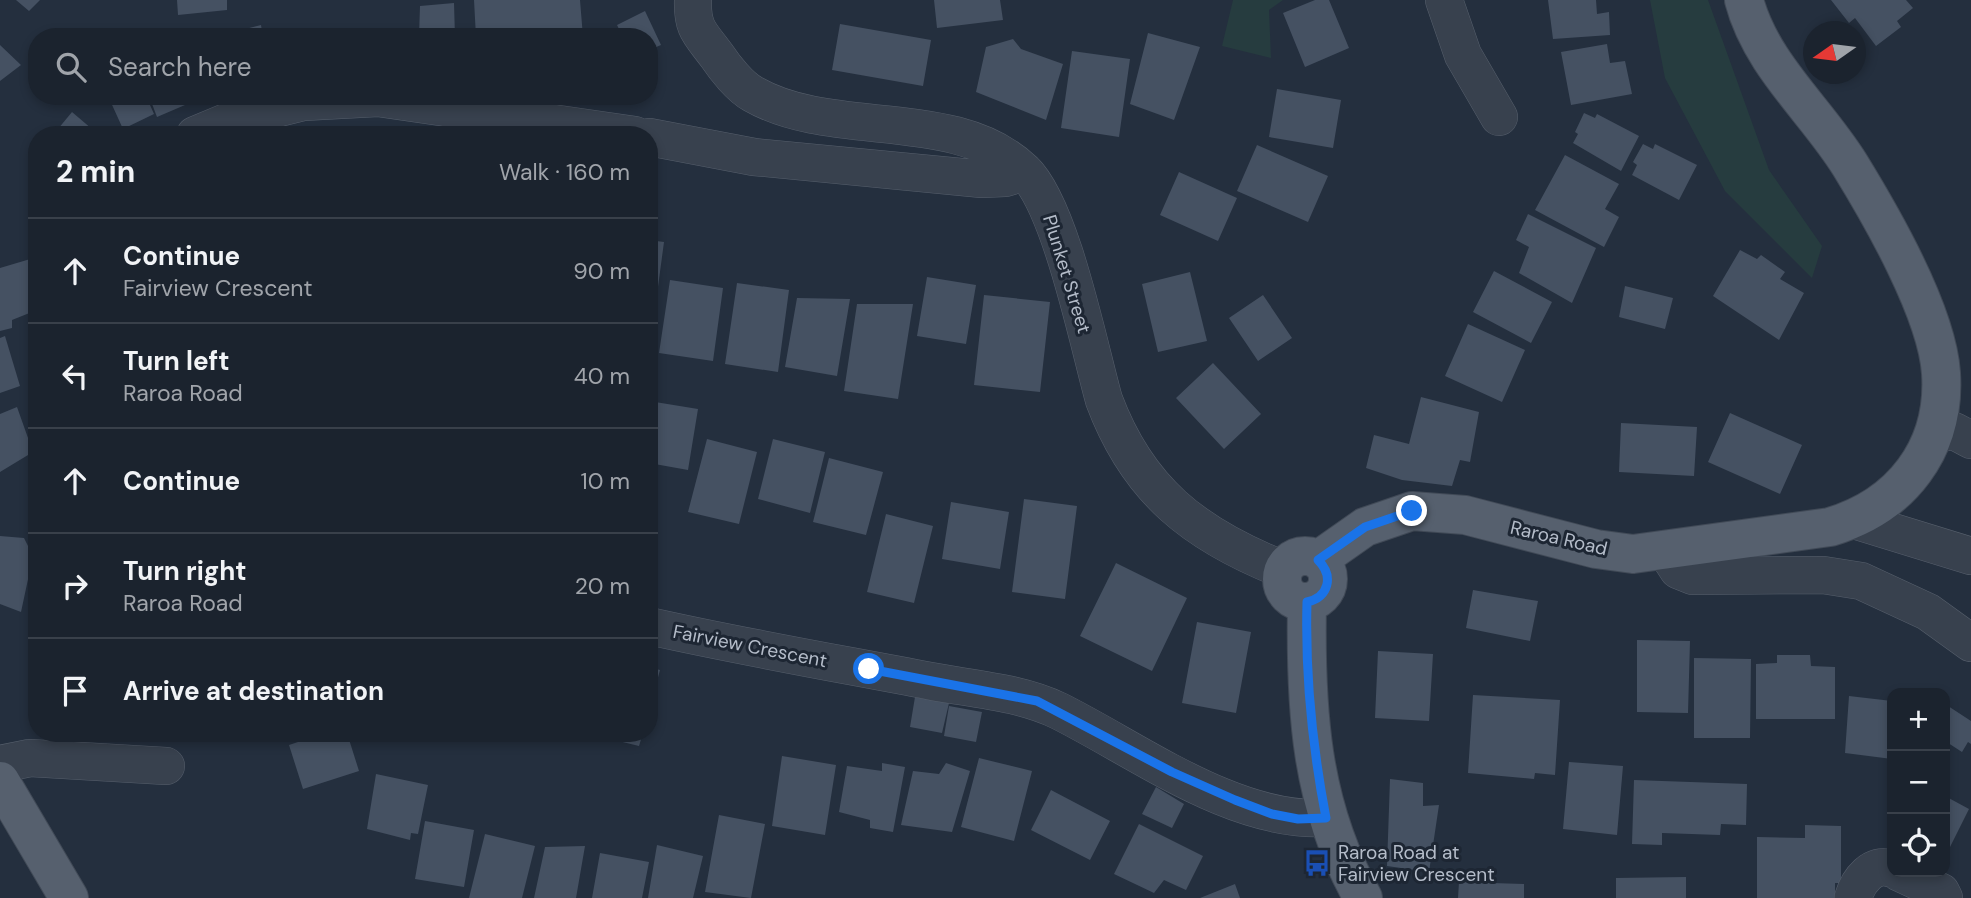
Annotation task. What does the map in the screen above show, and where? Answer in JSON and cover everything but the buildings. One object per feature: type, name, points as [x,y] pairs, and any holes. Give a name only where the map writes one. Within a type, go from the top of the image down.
[{"type":"main road","name":"Raroa Road","points":[[1301,565],[1365,527],[1412,511],[1465,515],[1596,549],[1633,554],[1830,527],[1854,520],[1904,486],[1921,464],[1953,437],[1941,371],[1920,298],[1850,165],[1765,48],[1744,0]]},
{"type":"main road","points":[[1301,565],[1328,572],[1327,588],[1317,600],[1307,602],[1309,716],[1326,818],[1338,850],[1363,898]]},
{"type":"main road","points":[[3,779],[69,898]]},
{"type":"street","name":"Plunket Street","points":[[693,0],[692,23],[720,61],[751,93],[794,111],[956,136],[994,149],[1025,172],[1049,212],[1104,400],[1135,466],[1166,501],[1233,548],[1301,565]]},
{"type":"street","points":[[1444,0],[1463,55],[1499,117]]},
{"type":"street","points":[[217,126],[291,105]]},
{"type":"street","points":[[427,105],[572,126]]},
{"type":"street","points":[[658,139],[754,158],[838,167],[982,180],[1025,172]]},
{"type":"street","points":[[1854,520],[1971,556]]},
{"type":"street","points":[[1665,550],[1678,570],[1693,576],[1823,575],[1861,581],[1928,612],[1971,643]]},
{"type":"street","name":"Fairview Crescent","points":[[658,628],[1037,701],[1172,772],[1235,800],[1272,814],[1298,819],[1326,818]]},
{"type":"street","points":[[3,779],[30,758],[166,766]]},
{"type":"street","points":[[1853,898],[1857,885],[1872,870],[1887,867]]},
{"type":"street","points":[[1909,877],[1941,892],[1944,898]]},
{"type":"green space","points":[[1233,0],[1283,0],[1269,10],[1271,58],[1222,46]]},
{"type":"green space","points":[[1650,0],[1708,0],[1769,170],[1822,246],[1812,278],[1725,191],[1665,78]]},
{"type":"place","name":"Raroa Road at Fairview Crescent","points":[[1317,863]]},
{"type":"route","points":[[869,669],[1037,701],[1172,772],[1235,800],[1272,814],[1298,819],[1326,818],[1309,716],[1306,666],[1307,602],[1317,600],[1323,594],[1328,580],[1328,572],[1318,560],[1365,527],[1387,517],[1412,511]]}]
